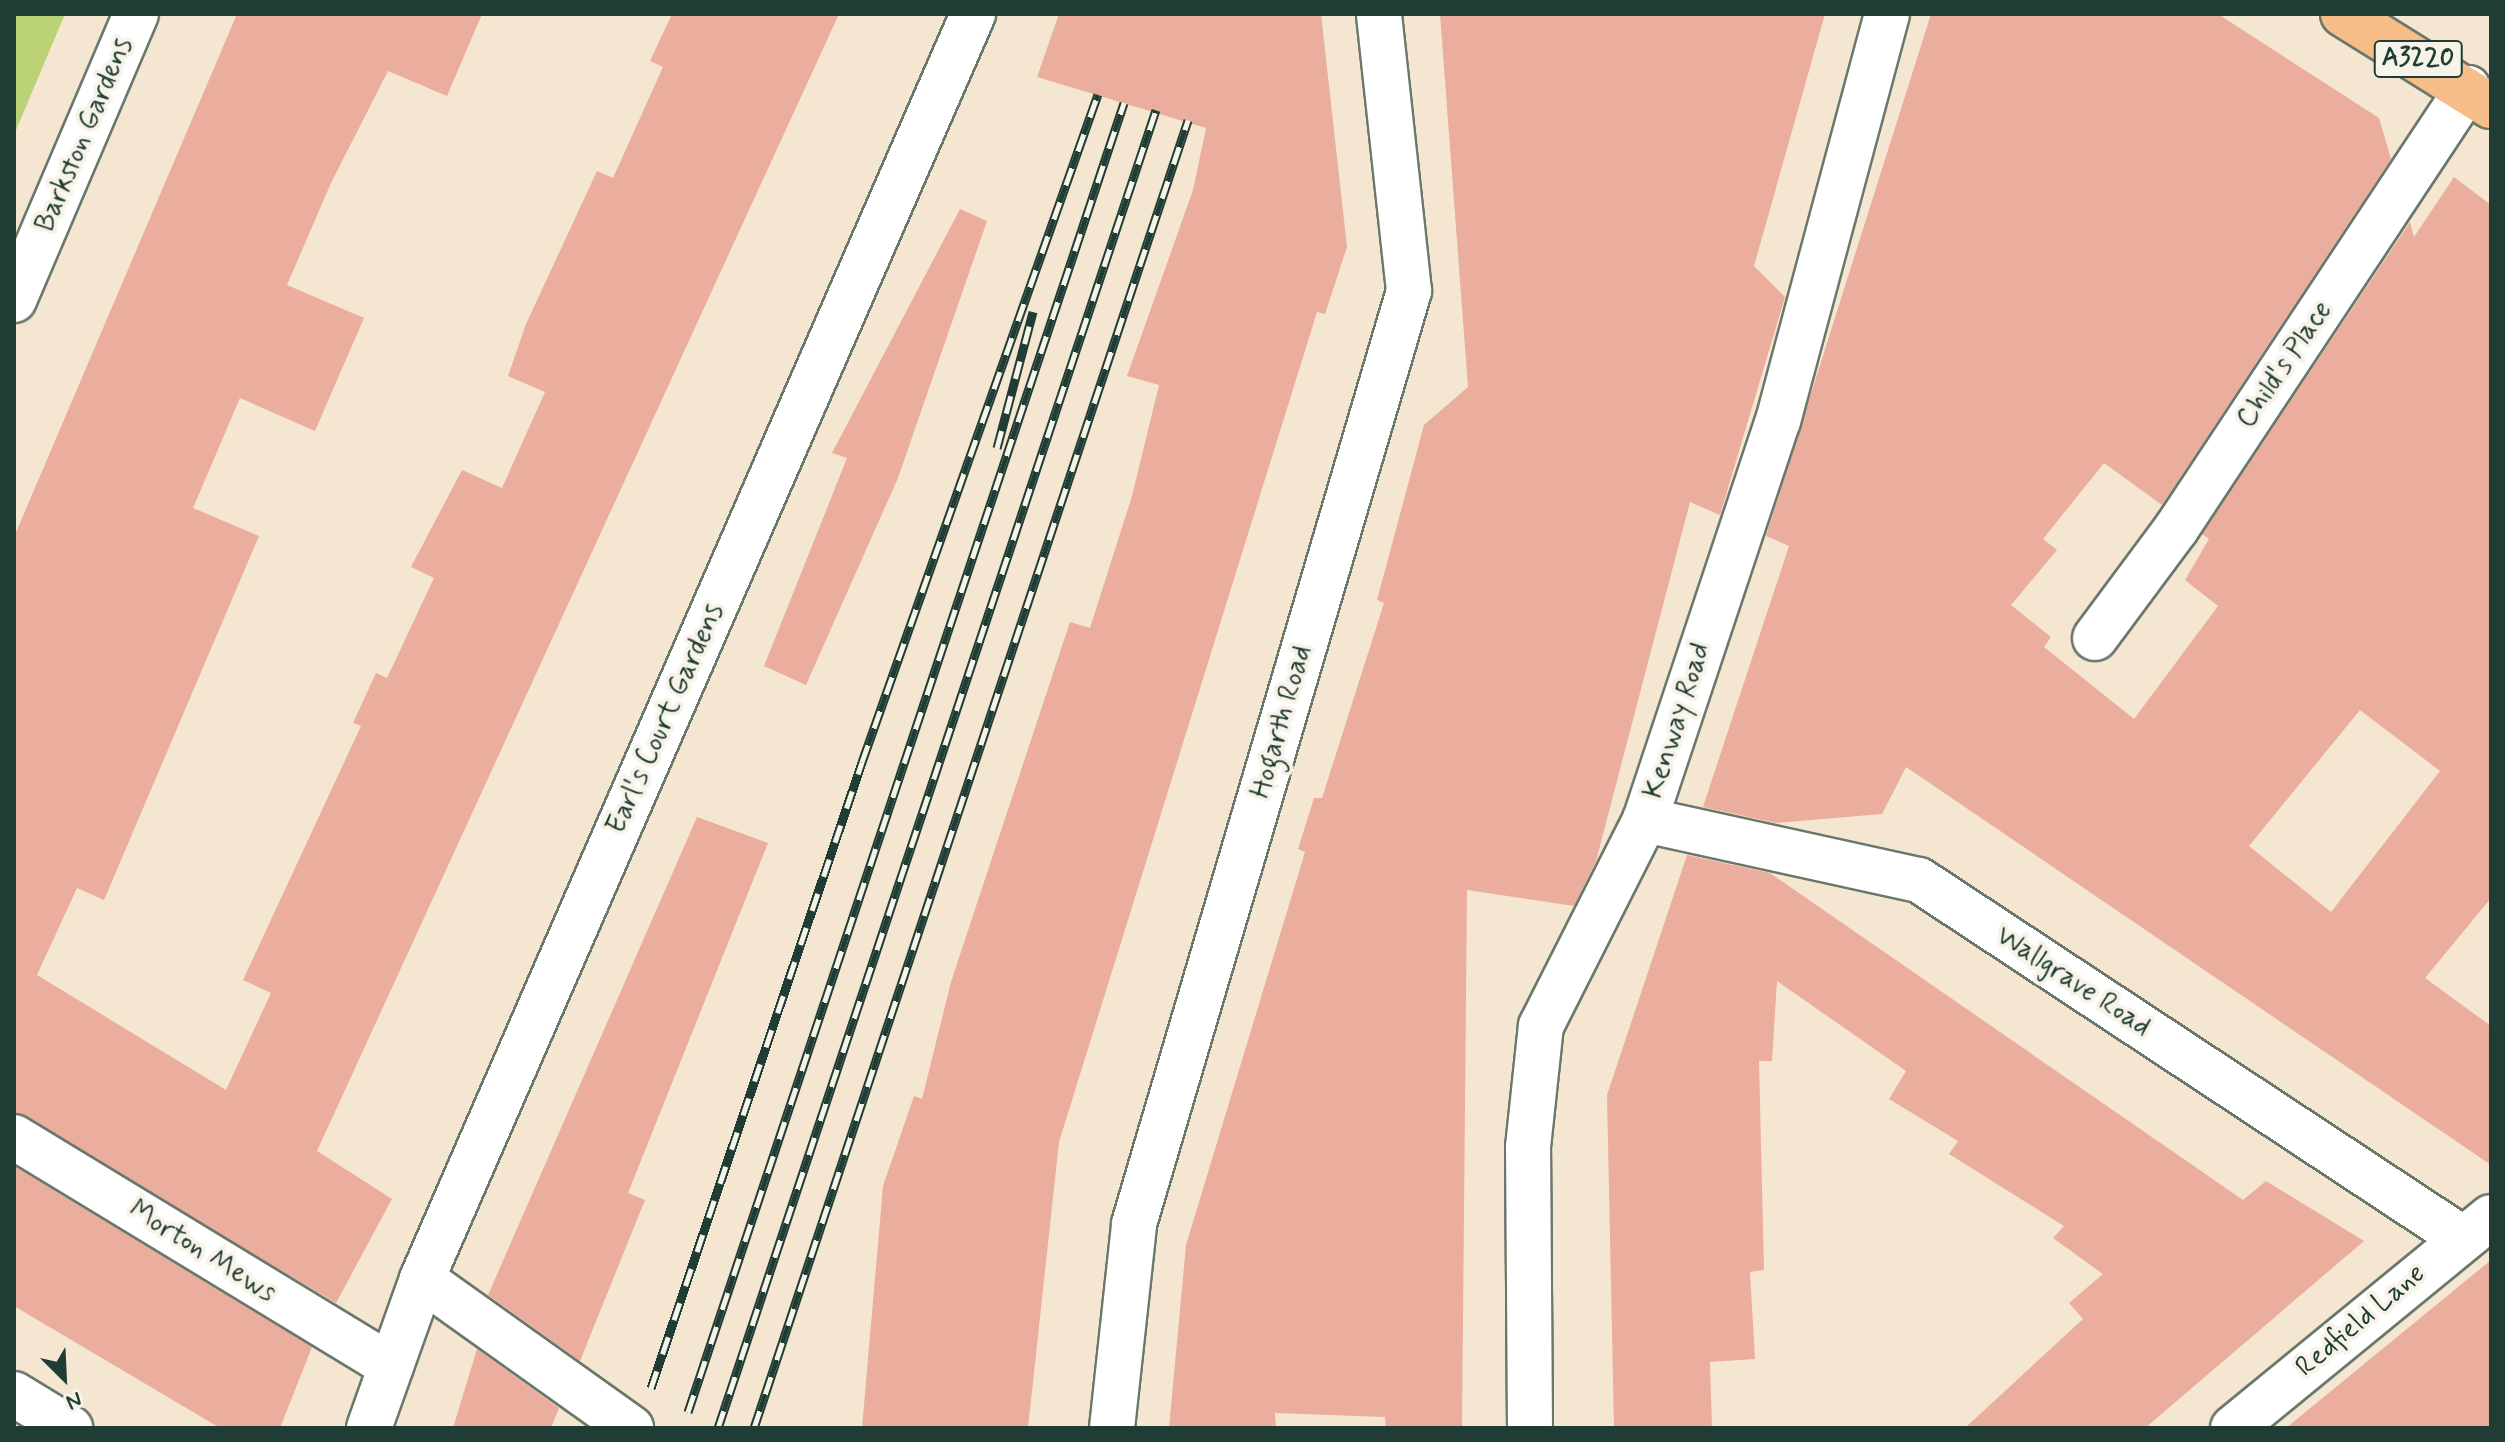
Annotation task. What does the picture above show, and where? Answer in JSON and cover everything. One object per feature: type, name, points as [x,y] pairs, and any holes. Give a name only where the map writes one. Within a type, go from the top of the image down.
[{"type":"highway","name":"A3220","points":[[2343,14],[2479,97]]},
{"type":"street","name":"Barkston Gardens","points":[[14,300],[136,14]]},
{"type":"street","name":"Earl's Court Gardens","points":[[369,1428],[422,1279],[973,14]]},
{"type":"street","name":"Hogarth Road","points":[[1112,1428],[1134,1224],[1409,291],[1379,14]]},
{"type":"street","name":"Kenway Road","points":[[1530,1428],[1528,1147],[1541,1026],[1645,820],[1778,421],[1887,14]]},
{"type":"street","name":"Child's Place","points":[[2095,638],[2176,529],[2479,97]]},
{"type":"street","name":"Wallgrave Road","points":[[1645,820],[1919,880],[2484,1223]]},
{"type":"street","name":"Morton Mews","points":[[14,1137],[391,1366]]},
{"type":"street","name":"Redfield Lane","points":[[2233,1428],[2484,1223]]},
{"type":"street","points":[[422,1279],[631,1428]]},
{"type":"street","points":[[14,1394],[70,1428]]},
{"type":"green space","points":[[14,14],[65,14],[14,135]]},
{"type":"building","points":[[237,14],[482,14],[447,96],[388,71],[331,183],[287,285],[364,318],[315,431],[240,398],[193,508],[259,536],[104,900],[77,888],[37,975],[226,1090],[271,993],[243,980],[361,726],[353,723],[376,673],[387,678],[434,578],[411,567],[462,470],[502,488],[545,392],[508,376],[526,324],[597,171],[613,178],[663,67],[650,61],[672,14],[839,14],[317,1151],[392,1199],[336,1303],[14,1112],[14,537]]},
{"type":"building","points":[[1059,14],[1321,14],[1347,247],[1325,314],[1317,312],[1059,1142],[1028,1428],[862,1428],[883,1186],[914,1096],[922,1099],[951,982],[1070,622],[1090,628],[1132,496],[1159,385],[1127,376],[1193,190],[1206,128],[1037,77]]},
{"type":"building","points":[[1440,14],[1825,14],[1754,266],[1785,297],[1720,515],[1690,502],[1596,861],[1574,906],[1467,890],[1462,1428],[1386,1428],[1385,1417],[1275,1413],[1276,1428],[1169,1428],[1186,1245],[1305,852],[1298,849],[1314,798],[1322,798],[1384,603],[1377,600],[1424,425],[1468,387]]},
{"type":"building","points":[[1931,14],[2218,14],[2379,118],[2391,159],[2162,505],[2104,463],[2043,539],[2057,550],[2011,605],[2051,637],[2044,647],[2134,719],[2218,606],[2185,580],[2209,539],[2202,534],[2410,222],[2414,237],[2454,177],[2491,205],[2491,898],[2425,978],[2491,1026],[2491,1165],[1906,767],[1882,814],[1776,823],[1703,807],[1789,546],[1766,536]],"holes":[[[2360,710],[2440,771],[2331,912],[2249,846]]]},
{"type":"building","points":[[960,209],[987,221],[898,478],[806,685],[764,666],[847,458],[832,453]]},
{"type":"building","points":[[697,817],[768,843],[628,1193],[645,1200],[580,1361],[488,1295]]},
{"type":"building","points":[[1687,855],[1770,873],[2243,1200],[2266,1181],[2364,1241],[2145,1428],[1965,1428],[2083,1319],[2069,1303],[2103,1274],[2053,1238],[2064,1226],[1949,1154],[1958,1141],[1889,1099],[1906,1071],[1777,981],[1772,1061],[1759,1061],[1764,1270],[1750,1272],[1755,1359],[1710,1362],[1712,1428],[1614,1428],[1607,1095]]},
{"type":"building","points":[[14,1166],[312,1347],[280,1428],[220,1428],[14,1306]]},
{"type":"building","points":[[2491,1260],[2491,1428],[2286,1428]]},
{"type":"building","points":[[477,1349],[559,1408],[551,1428],[453,1428]]},
{"type":"railway","points":[[651,1388],[862,762],[1098,94]]},
{"type":"railway","points":[[688,1412],[1124,103]]},
{"type":"railway","points":[[718,1428],[1156,110]]},
{"type":"railway","points":[[754,1428],[1188,120]]},
{"type":"railway","points":[[997,448],[1033,312]]}]
